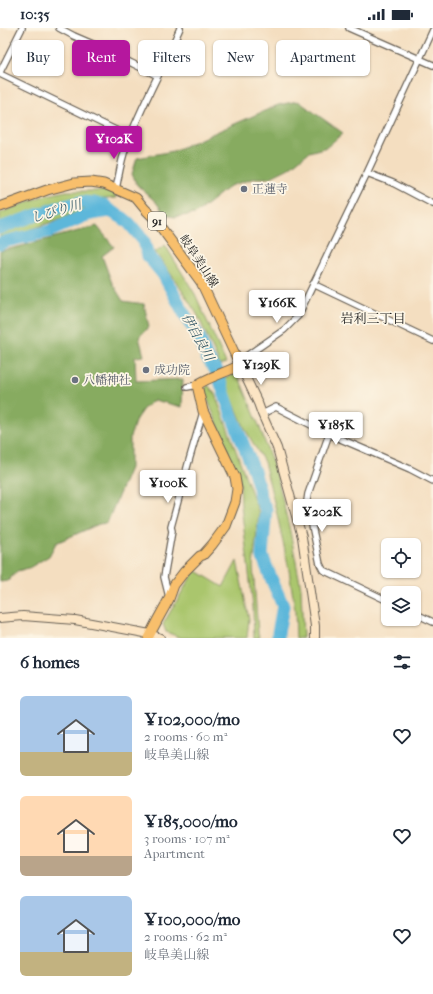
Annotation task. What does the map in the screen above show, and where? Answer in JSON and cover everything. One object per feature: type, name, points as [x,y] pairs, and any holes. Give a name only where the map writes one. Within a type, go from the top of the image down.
[{"type":"main road","name":"岐阜美山線","points":[[0,207],[47,190],[74,183],[91,182],[104,184],[136,198],[154,218],[201,282],[237,365]]},
{"type":"main road","points":[[149,636],[169,599],[174,585],[184,572],[212,545],[226,526],[235,502],[237,489],[235,477],[203,412],[200,383],[237,365]]},
{"type":"street","points":[[22,28],[0,73],[130,137]]},
{"type":"street","points":[[59,28],[138,66]]},
{"type":"street","points":[[174,40],[180,28]]},
{"type":"street","points":[[349,28],[433,65]]},
{"type":"street","points":[[315,638],[315,626],[302,537],[277,448],[258,403],[237,365],[284,330],[298,316],[354,197],[367,173],[433,30]]},
{"type":"street","points":[[116,189],[124,154],[130,137],[158,76]]},
{"type":"street","points":[[367,173],[393,183],[433,204]]},
{"type":"street","points":[[313,284],[433,341]]},
{"type":"street","points":[[187,387],[200,383]]},
{"type":"street","points":[[262,414],[276,407],[329,434],[410,469],[433,481]]},
{"type":"street","points":[[169,599],[164,577],[172,531],[171,528],[203,412]]},
{"type":"street","points":[[329,434],[308,494],[307,501],[320,564],[323,570],[381,598]]},
{"type":"street","points":[[0,618],[23,616],[75,620],[160,638]]},
{"type":"street","points":[[421,616],[433,622]]},
{"type":"green space","points":[[298,101],[343,133],[327,147],[309,152],[289,168],[269,178],[255,178],[230,186],[195,214],[175,217],[165,215],[156,202],[137,185],[132,174],[137,158],[173,151],[278,105]]},
{"type":"green space","points":[[66,191],[103,191],[114,193],[116,198],[83,201],[47,207],[0,223],[0,213],[43,196]]},
{"type":"green space","points":[[92,207],[0,241],[0,232],[60,212]]},
{"type":"green space","points":[[97,226],[114,247],[102,256],[112,283],[123,301],[144,304],[149,327],[139,337],[144,356],[135,357],[136,381],[183,379],[182,407],[154,400],[143,409],[136,419],[130,437],[130,468],[107,523],[99,524],[56,543],[49,556],[29,568],[17,571],[8,581],[0,582],[0,251]]},
{"type":"green space","points":[[165,245],[195,294],[226,363],[220,365],[197,314],[155,252]]},
{"type":"green space","points":[[235,374],[238,375],[260,428],[277,476],[301,588],[303,638],[296,638],[295,611],[289,570],[264,462],[245,429],[223,378]]},
{"type":"green space","points":[[208,385],[215,394],[259,513],[253,566],[258,633],[260,638],[254,638],[253,607],[241,505],[240,482],[204,390]]},
{"type":"green space","points":[[237,561],[249,619],[247,638],[182,638],[166,632],[163,624],[195,570],[223,587]]},
{"type":"waterway","name":"伊自良川","points":[[0,228],[59,207],[81,202],[93,203],[103,205],[110,211],[123,218],[144,241],[148,256],[163,274],[185,315],[199,337],[206,356],[217,372],[232,416],[254,471],[260,498],[266,509],[262,555],[283,606],[278,638]]},
{"type":"waterway","name":"伊自良川","points":[[0,244],[50,231],[84,216],[110,211]]},
{"type":"place","name":"正蓮寺","points":[[244,189]]},
{"type":"place","name":"成功院","points":[[146,370]]},
{"type":"place","name":"八幡神社","points":[[75,380]]},
{"type":"district","name":"岩利三丁目","points":[[373,318]]},
{"type":"water label","name":"しびり川","points":[[56,211]]}]
